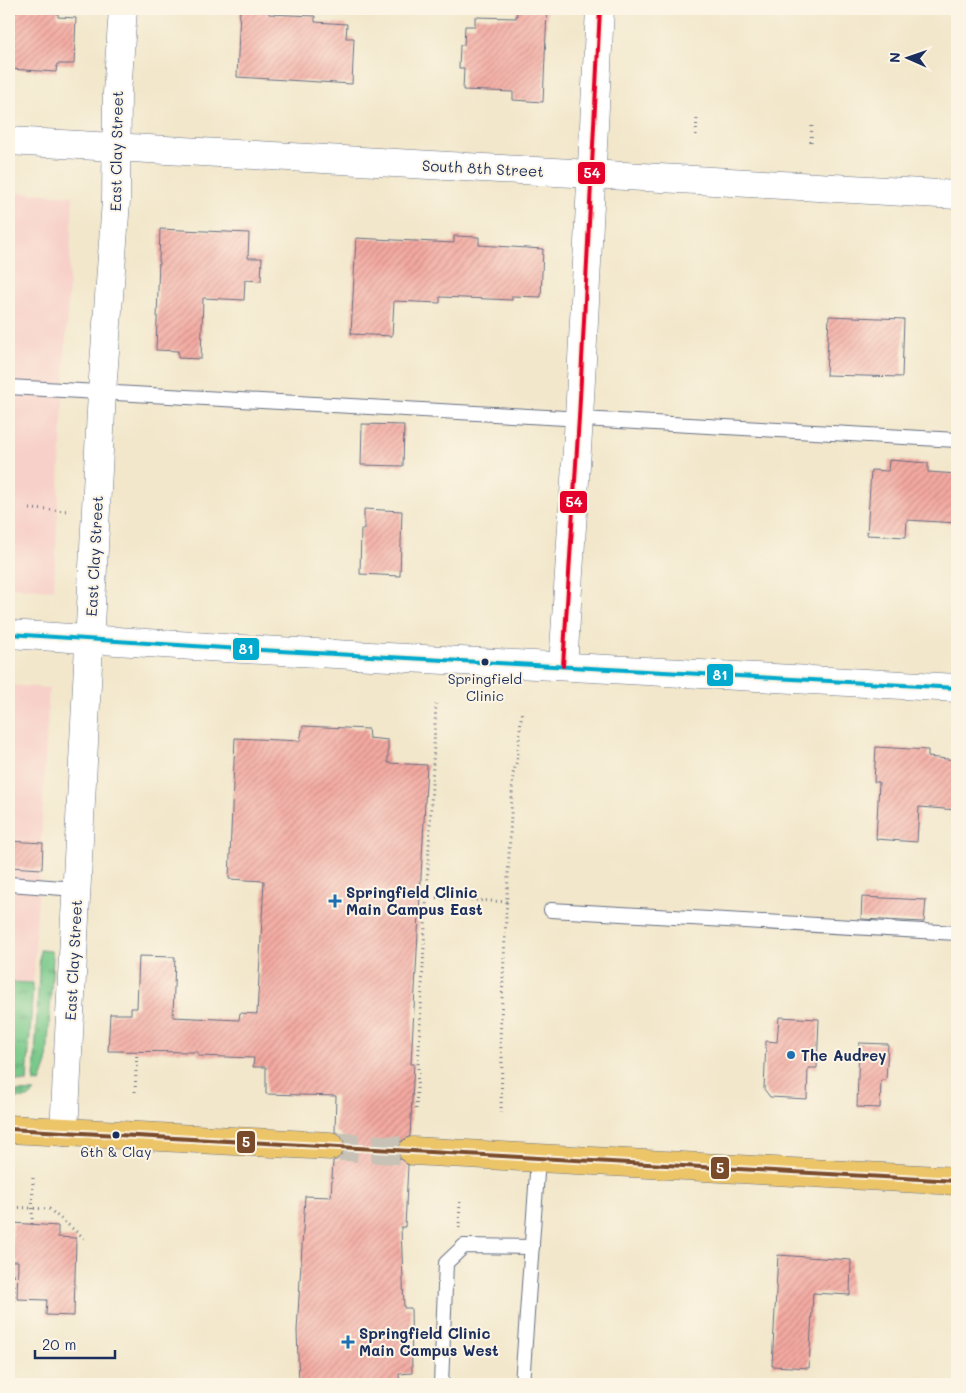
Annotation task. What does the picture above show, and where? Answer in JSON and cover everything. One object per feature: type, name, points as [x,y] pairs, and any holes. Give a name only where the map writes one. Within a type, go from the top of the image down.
[{"type":"main road","points":[[9,1129],[330,1146]]},
{"type":"main road","points":[[412,1152],[957,1181]]},
{"type":"street","name":"East Clay Street","points":[[64,1132],[102,392],[116,201],[117,93],[123,9]]},
{"type":"street","points":[[563,666],[579,418],[600,9]]},
{"type":"street","name":"South 8th Street","points":[[9,141],[957,195]]},
{"type":"street","points":[[9,634],[224,648],[957,688]]},
{"type":"lane","points":[[9,387],[957,440]]},
{"type":"lane","points":[[9,884],[76,888]]},
{"type":"lane","points":[[551,910],[957,933]]},
{"type":"lane","points":[[522,1384],[538,1159]]},
{"type":"lane","points":[[441,1384],[446,1263],[464,1246],[532,1247]]},
{"type":"path","points":[[696,135],[697,117]]},
{"type":"path","points":[[811,142],[812,124]]},
{"type":"path","points":[[30,509],[69,511]]},
{"type":"path","points":[[416,1109],[436,704]]},
{"type":"path","points":[[501,1112],[502,1058],[500,1040],[513,774],[517,761],[522,710]]},
{"type":"path","points":[[426,897],[507,902]]},
{"type":"path","points":[[135,1092],[137,1051]]},
{"type":"path","points":[[32,1224],[33,1176]]},
{"type":"path","points":[[459,1230],[460,1199]]},
{"type":"path","points":[[9,1207],[49,1209],[84,1238]]},
{"type":"path","points":[[9,1275],[17,1275]]},
{"type":"path","points":[[9,1284],[14,1285],[13,1320],[9,1320]]},
{"type":"shaded area","points":[[9,192],[73,196],[54,590],[9,587]]},
{"type":"shaded area","points":[[9,685],[49,688],[28,1084],[9,1082]]},
{"type":"green space","points":[[40,950],[51,951],[53,957],[47,1063],[40,1083],[34,1082]]},
{"type":"green space","points":[[9,982],[33,983],[27,1082],[9,1081]]},
{"type":"green space","points":[[9,1091],[35,1092],[28,1098],[9,1099]]},
{"type":"building","points":[[9,9],[58,9],[58,17],[76,18],[74,64],[57,64],[56,72],[9,69]]},
{"type":"building","points":[[240,9],[269,9],[269,14],[315,16],[315,22],[347,24],[346,38],[354,38],[352,84],[237,77]]},
{"type":"building","points":[[517,10],[547,11],[543,102],[513,100],[513,92],[463,90],[464,68],[459,68],[460,45],[464,45],[465,26],[475,26],[475,17],[516,18]]},
{"type":"building","points":[[160,229],[249,233],[248,258],[262,258],[261,281],[245,280],[244,300],[203,298],[201,359],[178,358],[178,351],[156,350]]},
{"type":"building","points":[[454,236],[479,237],[479,245],[543,249],[541,297],[512,296],[512,300],[440,297],[440,303],[394,301],[392,336],[351,334],[356,238],[454,243]]},
{"type":"building","points":[[829,316],[904,319],[902,377],[826,375]]},
{"type":"building","points":[[362,424],[404,425],[403,466],[361,465]]},
{"type":"building","points":[[889,460],[928,463],[928,472],[957,474],[957,523],[907,520],[906,537],[867,535],[871,470],[888,471]]},
{"type":"building","points":[[364,509],[402,511],[400,576],[360,574],[361,529],[364,529]]},
{"type":"building","points":[[303,726],[368,729],[369,738],[388,740],[388,763],[427,765],[411,1064],[414,1064],[410,1136],[400,1142],[397,1151],[399,1158],[408,1165],[405,1227],[401,1227],[404,1308],[411,1308],[412,1373],[399,1374],[400,1384],[299,1384],[297,1331],[305,1196],[331,1197],[333,1161],[343,1155],[346,1146],[344,1139],[339,1133],[335,1132],[336,1096],[266,1094],[266,1067],[253,1067],[254,1058],[198,1056],[198,1052],[108,1051],[110,1014],[131,1014],[131,1008],[137,1008],[139,956],[175,957],[173,1017],[239,1020],[240,1013],[257,1014],[264,881],[229,879],[235,738],[300,741]]},
{"type":"building","points":[[876,747],[928,750],[928,757],[957,760],[957,810],[919,807],[917,842],[876,839],[879,782],[874,782]]},
{"type":"building","points":[[9,841],[43,843],[42,869],[9,867]]},
{"type":"building","points":[[862,897],[926,900],[924,922],[861,919]]},
{"type":"building","name":"The Audrey","points":[[779,1017],[819,1019],[817,1068],[808,1068],[807,1099],[770,1097],[764,1089],[766,1041],[777,1042]]},
{"type":"building","points":[[859,1043],[888,1044],[886,1080],[881,1080],[880,1108],[857,1107]]},
{"type":"building","points":[[13,1223],[58,1226],[58,1237],[76,1238],[74,1316],[46,1315],[47,1300],[17,1299],[18,1261],[11,1261]]},
{"type":"building","points":[[778,1255],[851,1260],[850,1295],[813,1293],[809,1368],[772,1366]]},
{"type":"tunnel","points":[[330,1146],[413,1151]]},
{"type":"transit line","name":"54","points":[[563,666],[579,418],[600,9]]},
{"type":"transit line","name":"81","points":[[9,634],[224,648],[957,688]]},
{"type":"transit line","name":"5","points":[[9,1129],[957,1181]]},
{"type":"place","name":"Springfield Clinic","points":[[485,662]]},
{"type":"place","name":"Springfield Clinic Main Campus East","points":[[335,901]]},
{"type":"place","name":"The Audrey","points":[[791,1055]]},
{"type":"place","name":"6th & Clay","points":[[116,1135]]},
{"type":"place","name":"Springfield Clinic Main Campus West","points":[[348,1342]]}]
